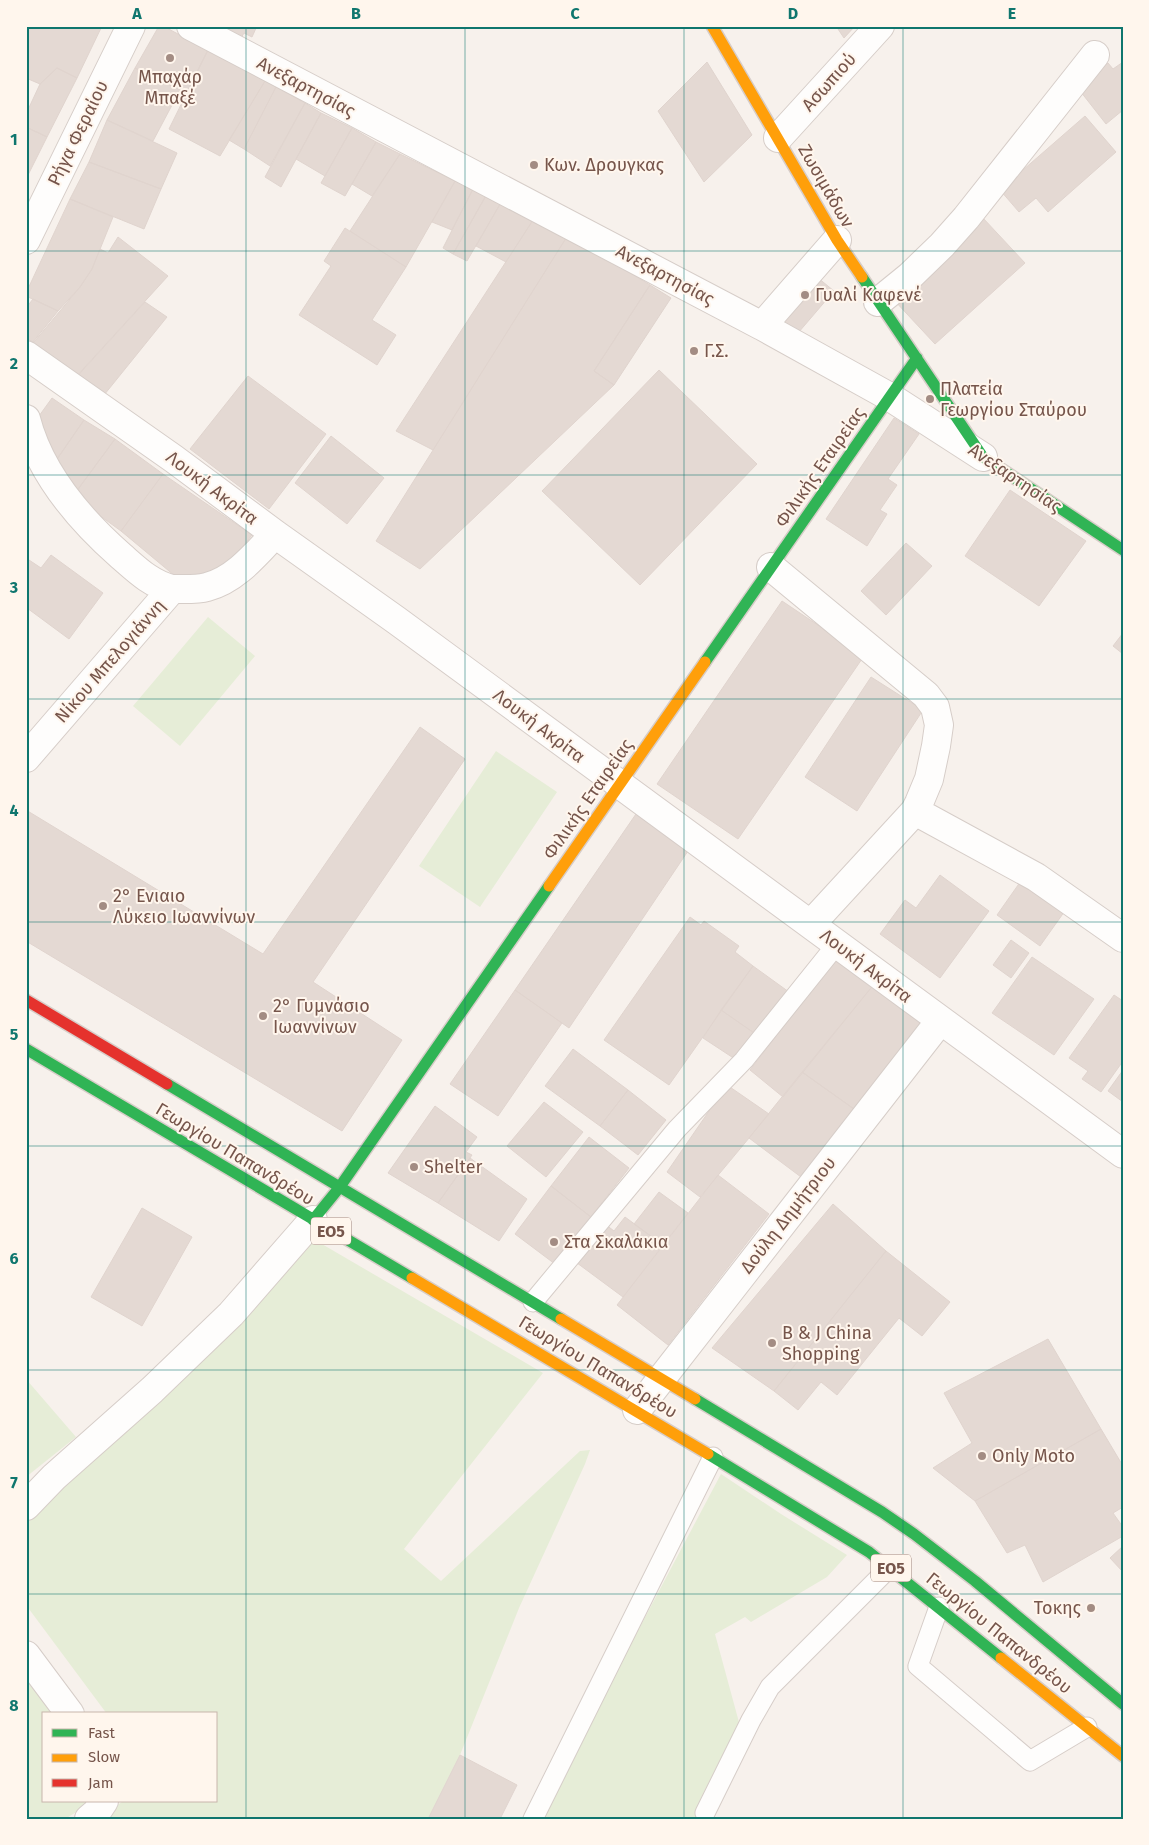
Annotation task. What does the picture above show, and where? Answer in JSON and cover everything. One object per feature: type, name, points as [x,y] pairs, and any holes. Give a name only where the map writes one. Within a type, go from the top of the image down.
[{"type":"main road","name":"Ζωσιμάδων","points":[[712,26],[836,240],[918,358],[983,457]]},
{"type":"main road","points":[[890,397],[918,358]]},
{"type":"main road","name":"Φιλικής Εταιρείας","points":[[313,1220],[339,1188],[890,397]]},
{"type":"main road","name":"Ανεξαρτησίας","points":[[983,457],[1123,550]]},
{"type":"main road","name":"Γεωργίου Παπανδρέου","points":[[26,1000],[882,1512],[920,1538],[1123,1704]]},
{"type":"main road","name":"Γεωργίου Παπανδρέου","points":[[26,1049],[637,1410],[863,1548],[890,1567],[1123,1756]]},
{"type":"street","name":"Ρήγα Φεραίου","points":[[26,240],[130,26]]},
{"type":"street","name":"Ανεξαρτησίας","points":[[192,26],[762,326],[890,397],[983,457]]},
{"type":"street","name":"Ασωπιού","points":[[778,138],[880,26]]},
{"type":"street","points":[[878,302],[917,270],[966,218],[1095,55]]},
{"type":"street","points":[[762,326],[836,240]]},
{"type":"street","name":"Λουκή Ακρίτα","points":[[26,355],[174,459],[274,534],[396,620],[619,786],[811,924],[940,1021],[1123,1154]]},
{"type":"street","points":[[26,419],[47,469],[66,500],[76,512],[139,572],[151,581],[172,589]]},
{"type":"street","name":"Νίκου Μπελογιάννη","points":[[26,758],[172,589],[207,587],[222,580],[247,563],[274,534]]},
{"type":"street","points":[[772,567],[926,695],[935,707],[939,724],[929,779],[915,811],[811,924]]},
{"type":"street","points":[[915,811],[1036,878],[1123,938]]},
{"type":"street","name":"Δούλη Δημήτριου","points":[[637,1410],[940,1021]]},
{"type":"street","points":[[26,1506],[54,1477],[152,1390],[230,1314],[313,1220]]},
{"type":"street","points":[[26,1655],[69,1712]]},
{"type":"street","points":[[90,1819],[96,1814],[103,1802]]},
{"type":"lane","points":[[533,1302],[677,1129],[744,1060],[837,944]]},
{"type":"lane","points":[[533,1819],[713,1457]]},
{"type":"lane","points":[[704,1813],[770,1687],[890,1567]]},
{"type":"lane","points":[[939,1607],[918,1666],[1030,1761],[1087,1727]]},
{"type":"green space","points":[[208,617],[255,656],[180,746],[133,706]]},
{"type":"green space","points":[[496,751],[557,792],[480,907],[419,866]]},
{"type":"green space","points":[[315,1240],[543,1373],[404,1549],[441,1581],[580,1451],[590,1450],[519,1608],[460,1755],[428,1819],[99,1819],[122,1802],[218,1802],[218,1712],[106,1712],[26,1605],[26,1522]]},
{"type":"green space","points":[[26,1379],[76,1437],[26,1477]]},
{"type":"green space","points":[[721,1474],[847,1555],[827,1577],[751,1622],[745,1617],[715,1634],[743,1737],[701,1819],[543,1819],[562,1774]]},
{"type":"green space","points":[[26,1665],[60,1712],[42,1712],[42,1802],[92,1802],[65,1819],[26,1819]]},
{"type":"building","points":[[26,26],[102,26],[77,78],[57,68],[40,84],[26,78]]},
{"type":"building","points":[[159,26],[163,26],[208,50],[186,93],[135,68]]},
{"type":"building","points":[[219,26],[257,26],[252,37],[244,33],[241,38]]},
{"type":"building","points":[[836,26],[855,26],[844,38]]},
{"type":"building","points":[[208,50],[265,81],[220,156],[169,129]]},
{"type":"building","points":[[707,62],[752,135],[704,182],[658,111]]},
{"type":"building","points":[[1123,62],[1123,110],[1106,124],[1077,87],[1108,63],[1113,69]]},
{"type":"building","points":[[57,68],[77,78],[47,137],[26,127],[26,114],[40,84]]},
{"type":"building","points":[[135,68],[180,90],[153,141],[107,120]]},
{"type":"building","points":[[265,81],[276,87],[244,149],[229,140]]},
{"type":"building","points":[[276,87],[305,103],[270,166],[244,149]]},
{"type":"building","points":[[305,103],[321,113],[281,187],[265,177]]},
{"type":"building","points":[[321,113],[352,128],[325,176],[296,159]]},
{"type":"building","points":[[1085,116],[1116,152],[1048,212],[1036,198],[1019,212],[1000,190]]},
{"type":"building","points":[[107,120],[177,153],[161,189],[89,162]]},
{"type":"building","points":[[26,127],[47,137],[26,179]]},
{"type":"building","points":[[352,128],[376,142],[345,196],[321,183]]},
{"type":"building","points":[[376,142],[400,154],[372,196],[352,184]]},
{"type":"building","points":[[400,154],[455,181],[406,267],[350,231]]},
{"type":"building","points":[[89,162],[161,189],[144,229],[70,199]]},
{"type":"building","points":[[458,176],[475,185],[452,230],[432,222]]},
{"type":"building","points":[[475,185],[488,192],[453,254],[443,248]]},
{"type":"building","points":[[488,192],[503,199],[467,261],[453,254]]},
{"type":"building","points":[[70,199],[113,217],[92,269],[80,287],[58,311],[26,296],[26,293]]},
{"type":"building","points":[[503,199],[535,217],[506,262],[476,246]]},
{"type":"building","points":[[535,217],[568,235],[433,450],[396,431]]},
{"type":"building","points":[[983,218],[1025,263],[935,344],[893,299]]},
{"type":"building","points":[[345,228],[406,267],[372,320],[396,335],[377,365],[299,315],[331,266],[324,261]]},
{"type":"building","points":[[568,235],[650,285],[594,371],[614,385],[420,569],[376,541]]},
{"type":"building","points":[[118,237],[168,276],[74,379],[29,348],[80,287],[92,269],[100,249],[108,253]]},
{"type":"building","points":[[812,273],[834,291],[798,333],[777,315]]},
{"type":"building","points":[[650,285],[671,298],[614,385],[594,371]]},
{"type":"building","points":[[33,299],[58,311],[33,342],[26,338],[26,308]]},
{"type":"building","points":[[145,302],[167,317],[100,400],[72,382]]},
{"type":"building","points":[[659,370],[757,464],[640,585],[542,491]]},
{"type":"building","points":[[248,376],[326,434],[269,509],[190,449]]},
{"type":"building","points":[[52,398],[84,420],[55,462],[39,416]]},
{"type":"building","points":[[894,418],[919,434],[888,479],[897,485],[880,510],[887,514],[867,546],[826,519]]},
{"type":"building","points":[[84,420],[115,439],[73,496],[55,462]]},
{"type":"building","points":[[331,436],[384,478],[347,524],[295,483]]},
{"type":"building","points":[[115,439],[163,474],[121,531],[73,496]]},
{"type":"building","points":[[163,474],[252,535],[218,577],[181,581],[121,531]]},
{"type":"building","points":[[1010,490],[1086,541],[1039,606],[965,556]]},
{"type":"building","points":[[906,543],[932,566],[886,615],[861,591]]},
{"type":"building","points":[[51,555],[103,593],[69,639],[26,609],[26,558],[41,568]]},
{"type":"building","points":[[782,601],[864,656],[738,839],[657,784]]},
{"type":"building","points":[[1123,633],[1123,654],[1113,646]]},
{"type":"building","points":[[871,677],[923,710],[857,811],[805,777]]},
{"type":"building","points":[[420,727],[465,759],[313,982],[402,1040],[342,1131],[26,941],[26,810],[263,954]]},
{"type":"building","points":[[636,814],[688,851],[569,1028],[515,990]]},
{"type":"building","points":[[940,875],[989,911],[940,978],[880,934],[905,900],[916,908]]},
{"type":"building","points":[[1023,878],[1067,908],[1040,946],[997,915]]},
{"type":"building","points":[[690,917],[701,925],[704,921],[739,946],[735,952],[753,966],[669,1085],[604,1040]]},
{"type":"building","points":[[1011,940],[1029,953],[1011,978],[993,965]]},
{"type":"building","points":[[838,955],[875,983],[783,1097],[750,1070]]},
{"type":"building","points":[[1032,957],[1094,999],[1054,1055],[992,1013]]},
{"type":"building","points":[[753,966],[789,992],[757,1035],[721,1010]]},
{"type":"building","points":[[875,983],[924,1021],[854,1109],[802,1072]]},
{"type":"building","points":[[515,990],[562,1023],[498,1116],[450,1084]]},
{"type":"building","points":[[1114,995],[1123,1001],[1123,1061],[1101,1092],[1082,1079],[1088,1071],[1069,1058]]},
{"type":"building","points":[[721,1010],[757,1035],[738,1061],[703,1038]]},
{"type":"building","points":[[573,1049],[628,1090],[600,1126],[545,1086]]},
{"type":"building","points":[[1123,1070],[1123,1102],[1108,1091]]},
{"type":"building","points":[[802,1072],[854,1109],[801,1177],[749,1138]]},
{"type":"building","points":[[727,1085],[769,1114],[700,1197],[667,1172]]},
{"type":"building","points":[[628,1090],[666,1120],[638,1155],[600,1126]]},
{"type":"building","points":[[544,1102],[583,1132],[546,1177],[507,1146]]},
{"type":"building","points":[[435,1106],[477,1137],[466,1152],[472,1155],[438,1203],[388,1173]]},
{"type":"building","points":[[589,1137],[629,1168],[591,1217],[551,1186]]},
{"type":"building","points":[[470,1158],[527,1199],[499,1241],[438,1203]]},
{"type":"building","points":[[718,1175],[769,1214],[668,1345],[617,1305]]},
{"type":"building","points":[[551,1186],[591,1217],[555,1264],[515,1234]]},
{"type":"building","points":[[659,1192],[688,1213],[663,1245],[634,1224]]},
{"type":"building","points":[[833,1204],[886,1251],[774,1391],[712,1348]]},
{"type":"building","points":[[142,1208],[192,1237],[142,1326],[91,1297]]},
{"type":"building","points":[[625,1217],[663,1245],[623,1297],[573,1260],[601,1221],[614,1231]]},
{"type":"building","points":[[886,1251],[950,1302],[922,1336],[899,1318],[837,1395],[821,1382],[798,1410],[774,1391]]},
{"type":"building","points":[[1048,1339],[1101,1429],[975,1501],[933,1468],[972,1443],[944,1393]]},
{"type":"building","points":[[1101,1429],[1123,1466],[1123,1507],[1113,1513],[1123,1527],[1123,1536],[1043,1582],[1025,1545],[1007,1553],[975,1501]]},
{"type":"building","points":[[1123,1546],[1123,1572],[1110,1558]]},
{"type":"building","points":[[460,1755],[517,1785],[500,1819],[428,1819]]},
{"type":"traffic: fast","points":[[862,277],[983,457],[1123,550]]},
{"type":"traffic: fast","points":[[705,662],[917,358]]},
{"type":"traffic: fast","points":[[313,1220],[339,1188],[549,886]]},
{"type":"traffic: fast","points":[[26,1049],[412,1278]]},
{"type":"traffic: fast","points":[[167,1084],[561,1319]]},
{"type":"traffic: fast","points":[[695,1399],[882,1512],[914,1534],[975,1581],[1123,1704]]},
{"type":"traffic: fast","points":[[708,1454],[869,1552],[1001,1658]]},
{"type":"traffic: slow","points":[[712,26],[837,240],[862,277]]},
{"type":"traffic: slow","points":[[549,886],[705,662]]},
{"type":"traffic: slow","points":[[412,1278],[708,1454]]},
{"type":"traffic: slow","points":[[561,1319],[695,1399]]},
{"type":"traffic: slow","points":[[1001,1658],[1123,1756]]},
{"type":"traffic: jam","points":[[26,1000],[167,1084]]},
{"type":"place","name":"Μπαχάρ Μπαξέ","points":[[170,58]]},
{"type":"place","name":"Κων. Δρουγκας","points":[[534,165]]},
{"type":"place","name":"Γυαλί Καφενέ","points":[[805,295]]},
{"type":"place","name":"Γ.Σ.","points":[[694,351]]},
{"type":"place","name":"Πλατεία Γεωργίου Σταύρου","points":[[930,399]]},
{"type":"place","name":"2° Ενιαιο Λύκειο Ιωαννίνων","points":[[103,906]]},
{"type":"place","name":"2° Γυμνάσιο Ιωαννίνων","points":[[263,1016]]},
{"type":"place","name":"Shelter","points":[[414,1167]]},
{"type":"place","name":"Στα Σκαλάκια","points":[[554,1242]]},
{"type":"place","name":"B & J China Shopping","points":[[772,1343]]},
{"type":"place","name":"Only Moto","points":[[982,1456]]},
{"type":"place","name":"Τοκης","points":[[1091,1608]]}]
